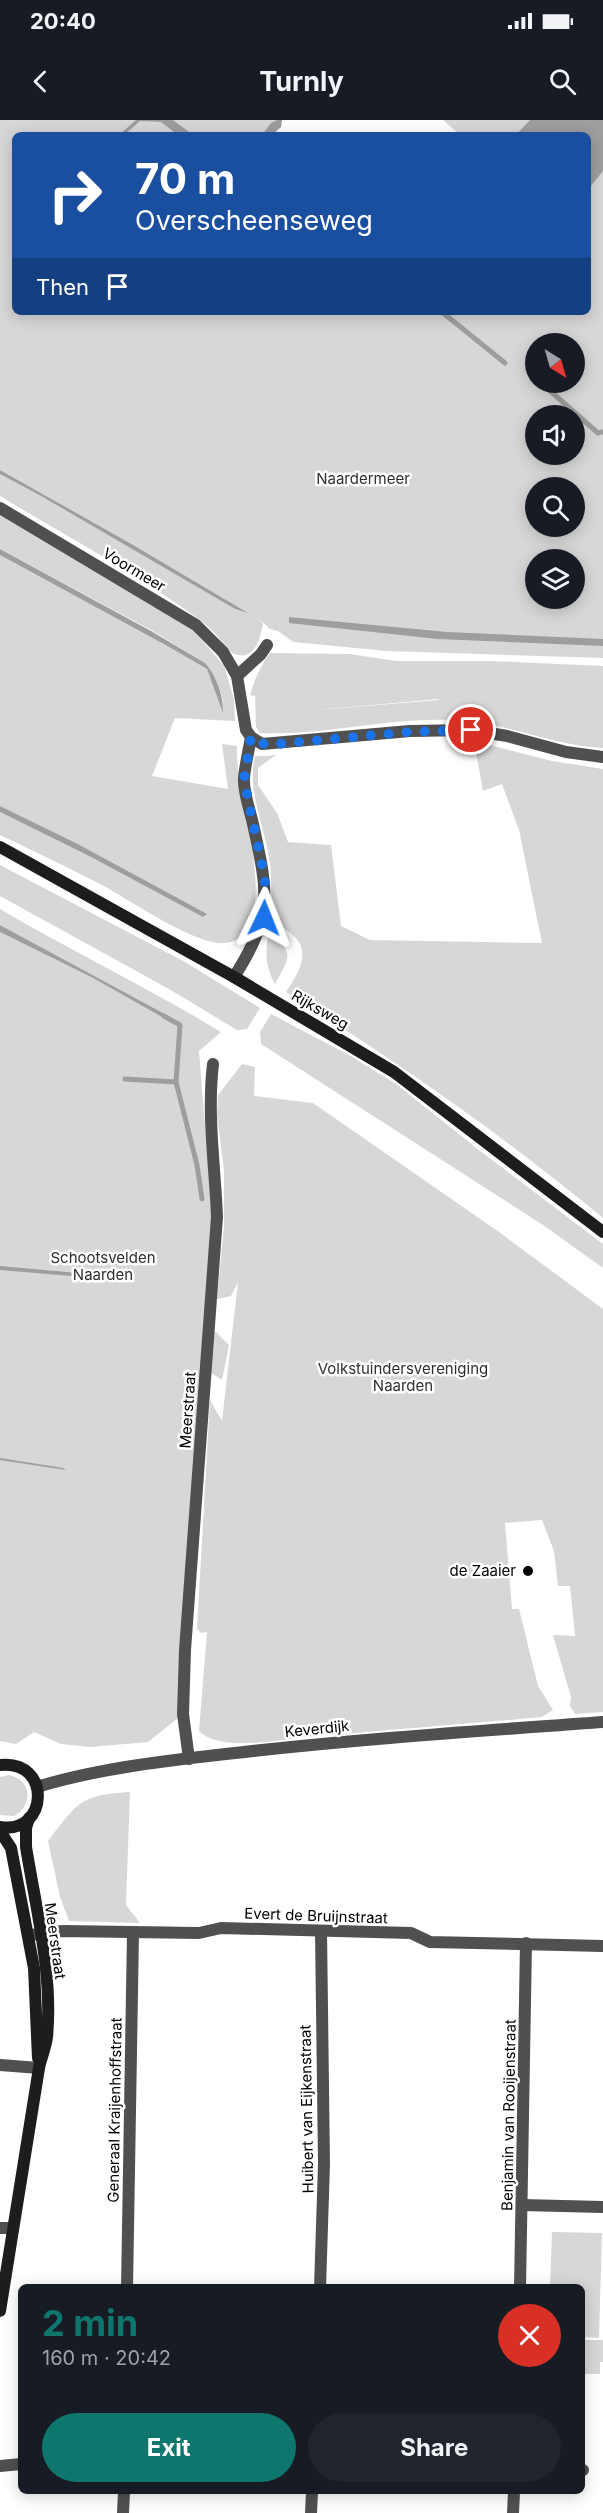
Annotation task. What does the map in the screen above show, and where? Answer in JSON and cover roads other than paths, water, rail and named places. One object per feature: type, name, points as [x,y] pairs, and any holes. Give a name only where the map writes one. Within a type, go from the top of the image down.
[{"type":"street","name":"Voormeer","points":[[0,508],[196,625],[223,652],[237,676]]},
{"type":"street","points":[[267,645],[261,654],[237,676],[244,724],[251,737],[266,745],[410,732],[471,730],[507,736],[566,752],[603,757]]},
{"type":"street","points":[[234,977],[253,948],[264,918],[265,879],[244,780],[251,737]]},
{"type":"street","name":"Rijksweg","points":[[0,847],[234,977],[394,1072],[603,1232]]},
{"type":"street","name":"Meerstraat","points":[[189,1759],[183,1714],[184,1650],[217,1217],[216,1170],[210,1120],[213,1064]]},
{"type":"street","name":"Keverdijk","points":[[37,1787],[96,1774],[189,1759],[326,1742],[603,1722]]},
{"type":"street","points":[[1,1764],[24,1769],[32,1777],[37,1787]]},
{"type":"street","name":"Meerstraat","points":[[0,2311],[6,2228],[39,2068],[34,1935],[26,1847],[26,1828],[39,1798],[37,1787]]},
{"type":"street","points":[[0,1829],[13,1827],[29,1818]]},
{"type":"street","name":"Meerstraat","points":[[0,1829],[11,1848],[34,1935]]},
{"type":"street","name":"Evert de Bruijnstraat","points":[[34,1935],[63,1931],[199,1933],[221,1928],[411,1934],[430,1942],[603,1946]]},
{"type":"street","name":"Huibert van Eijkenstraat","points":[[320,2284],[324,2164],[321,1931]]},
{"type":"street","name":"Generaal Kraijenhoffstraat","points":[[127,2284],[133,1933]]},
{"type":"street","name":"Benjamin van Rooijenstraat","points":[[520,2284],[526,1943]]},
{"type":"street","points":[[0,2065],[39,2068]]},
{"type":"street","points":[[522,2205],[603,2207]]},
{"type":"street","points":[[0,2466],[18,2464]]},
{"type":"street","points":[[123,2513],[124,2494]]},
{"type":"street","points":[[311,2513],[312,2494]]},
{"type":"street","points":[[513,2513],[514,2494]]},
{"type":"waterway","points":[[446,315],[505,363]]},
{"type":"waterway","points":[[553,393],[598,433],[603,432]]},
{"type":"waterway","points":[[164,1016],[180,1025],[176,1082],[197,1165],[202,1199]]},
{"type":"waterway","points":[[125,1079],[176,1082]]},
{"type":"place","name":"de Zaaier","points":[[528,1571]]},
{"type":"park label","name":"Naardermeer","points":[[363,479]]},
{"type":"park label","name":"Schootsvelden Naarden","points":[[103,1266]]},
{"type":"park label","name":"Volkstuindersvereniging Naarden","points":[[403,1378]]}]
